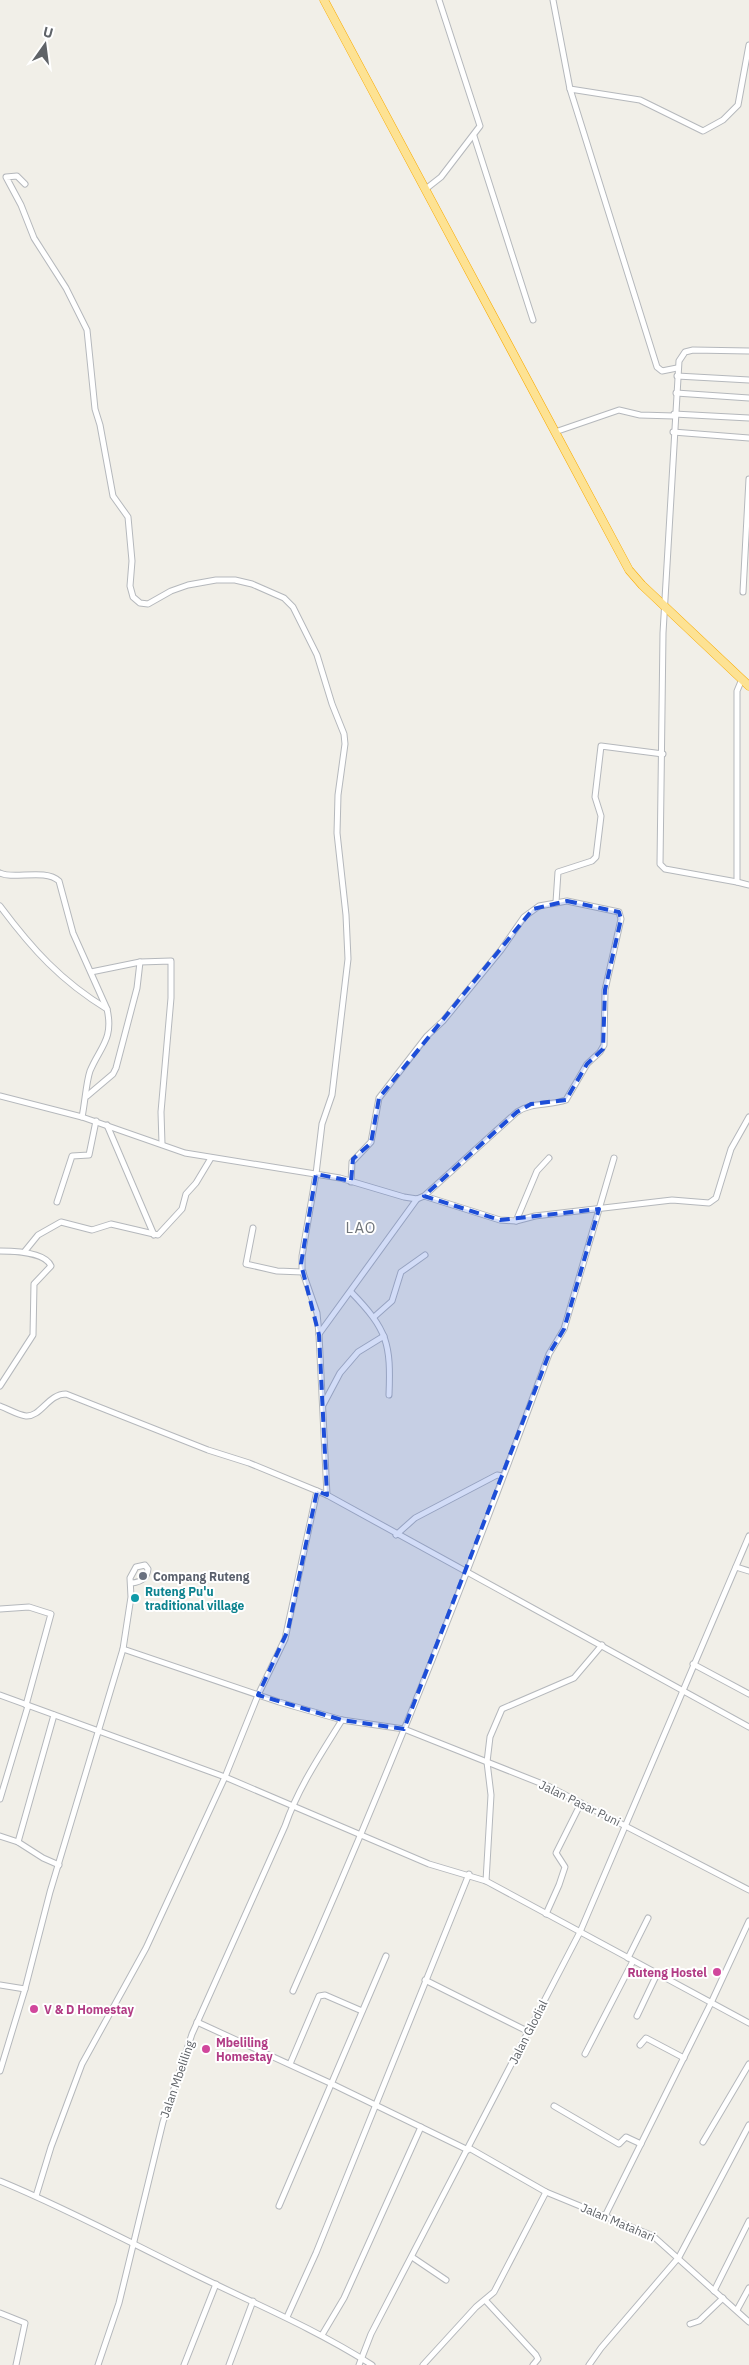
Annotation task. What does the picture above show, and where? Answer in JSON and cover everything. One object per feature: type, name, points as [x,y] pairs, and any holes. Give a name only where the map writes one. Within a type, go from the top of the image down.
[{"type":"highway","points":[[324,0],[427,188],[554,432],[629,570],[642,585],[749,686]]},
{"type":"street","points":[[427,188],[441,177],[474,136],[479,124],[439,0]]},
{"type":"street","points":[[553,0],[570,89],[657,367],[662,371],[677,368]]},
{"type":"street","points":[[570,89],[640,100],[703,130],[722,120],[738,106],[749,45]]},
{"type":"street","points":[[474,136],[533,320]]},
{"type":"street","points":[[25,184],[17,176],[6,177],[21,205],[34,238],[66,288],[87,330],[93,398],[113,496],[128,517],[132,561],[130,586],[133,598],[140,603],[148,604],[171,591],[216,580],[235,580],[252,584],[284,598],[293,607],[314,648],[344,734],[345,744],[338,795],[337,833],[346,915],[348,959],[332,1095],[322,1124],[316,1174],[302,1256],[303,1272],[317,1313],[327,1495]]},
{"type":"street","points":[[749,351],[693,350],[682,355],[677,368],[663,633],[662,819],[660,844],[662,867],[749,885]]},
{"type":"street","points":[[677,376],[749,380]]},
{"type":"street","points":[[676,393],[749,398]]},
{"type":"street","points":[[554,432],[619,410],[640,414],[749,418]]},
{"type":"street","points":[[673,432],[749,438]]},
{"type":"street","points":[[743,592],[749,479]]},
{"type":"street","points":[[737,882],[737,691],[742,679]]},
{"type":"street","points":[[556,902],[557,881],[560,870],[592,861],[596,857],[601,816],[595,797],[601,746],[662,754]]},
{"type":"street","points":[[0,873],[4,875],[26,874],[58,879],[73,933],[108,1009],[110,1023],[107,1040],[90,1072],[82,1117]]},
{"type":"street","points":[[319,1335],[416,1199],[424,1196],[516,1112],[531,1104],[550,1104],[566,1100],[587,1064],[602,1048],[605,1032],[605,990],[621,916],[618,912],[606,907],[567,901],[540,906],[524,917],[502,950],[443,1021],[427,1036],[380,1097],[371,1142],[352,1162],[351,1182]]},
{"type":"street","points":[[0,906],[23,937],[61,977],[108,1009]]},
{"type":"street","points":[[91,972],[140,962],[169,960],[171,963],[170,1025],[162,1112],[162,1144]]},
{"type":"street","points":[[87,1096],[113,1074],[116,1068],[137,988],[140,962]]},
{"type":"street","points":[[0,1096],[96,1121],[162,1144],[211,1158],[316,1174],[416,1199]]},
{"type":"street","points":[[424,1196],[500,1220],[516,1221],[535,1216],[672,1200],[713,1202],[730,1149],[749,1117]]},
{"type":"street","points":[[57,1202],[72,1156],[89,1155],[96,1121]]},
{"type":"street","points":[[107,1125],[154,1235]]},
{"type":"street","points":[[25,1251],[38,1236],[61,1222],[92,1230],[116,1225],[154,1235],[161,1232],[182,1209],[186,1194],[196,1183],[211,1158]]},
{"type":"street","points":[[516,1221],[537,1171],[549,1158]]},
{"type":"street","points":[[293,1991],[362,1836],[466,1573],[549,1354],[564,1329],[614,1158]]},
{"type":"street","points":[[253,1228],[246,1264],[277,1271],[303,1272]]},
{"type":"street","points":[[0,1251],[25,1251],[48,1261],[51,1266],[34,1284],[32,1337],[0,1386]]},
{"type":"street","points":[[374,1317],[393,1298],[401,1272],[424,1255]]},
{"type":"street","points":[[351,1292],[374,1317],[384,1336],[390,1355],[389,1396]]},
{"type":"street","points":[[322,1405],[342,1371],[358,1352],[384,1336]]},
{"type":"street","points":[[0,1406],[24,1415],[31,1415],[54,1396],[66,1394],[327,1495],[749,1727]]},
{"type":"street","points":[[396,1534],[415,1518],[497,1475],[503,1476]]},
{"type":"street","points":[[36,2196],[50,2147],[82,2064],[146,1948],[225,1777],[258,1695],[288,1630],[317,1491]]},
{"type":"street","name":"Jalan Glodial","points":[[359,2365],[363,2359],[371,2334],[580,1932],[749,1536]]},
{"type":"street","points":[[736,1567],[749,1571]]},
{"type":"street","points":[[0,2071],[123,1649],[132,1583]]},
{"type":"street","points":[[0,1609],[30,1607],[52,1614],[0,1799]]},
{"type":"street","points":[[486,1881],[491,1795],[487,1762],[490,1737],[502,1709],[574,1678],[602,1645]]},
{"type":"street","name":"Jalan Pasar Puni","points":[[123,1649],[258,1695],[342,1720],[404,1729],[550,1786],[749,1890]]},
{"type":"street","points":[[693,1664],[749,1694]]},
{"type":"street","points":[[0,1695],[225,1777],[429,1864],[469,1874],[486,1881],[749,2024]]},
{"type":"street","points":[[18,1842],[54,1715]]},
{"type":"street","name":"Jalan Mbeliling","points":[[98,2365],[118,2303],[163,2122],[197,2022],[285,1826],[292,1805],[342,1720]]},
{"type":"street","points":[[546,1914],[565,1866],[556,1853],[581,1803]]},
{"type":"street","points":[[0,1836],[18,1842],[43,1858],[59,1865]]},
{"type":"street","points":[[287,2317],[469,1874]]},
{"type":"street","points":[[585,2054],[648,1918]]},
{"type":"street","points":[[605,2216],[711,2003],[749,1921]]},
{"type":"street","points":[[279,2206],[330,2083],[386,1956]]},
{"type":"street","points":[[637,2016],[657,1974]]},
{"type":"street","points":[[425,1980],[529,2032]]},
{"type":"street","points":[[0,1985],[25,1989]]},
{"type":"street","points":[[290,2064],[320,1996],[325,1995],[362,2011]]},
{"type":"street","name":"Jalan Matahari","points":[[197,2022],[468,2149],[546,2192],[653,2236],[679,2257],[749,2322]]},
{"type":"street","points":[[640,2045],[646,2038],[684,2058]]},
{"type":"street","points":[[703,2142],[749,2064]]},
{"type":"street","points":[[554,2106],[618,2143],[626,2137],[641,2144]]},
{"type":"street","points":[[590,2365],[607,2341],[679,2257],[749,2125]]},
{"type":"street","points":[[322,2335],[344,2298],[421,2127]]},
{"type":"street","points":[[0,2182],[36,2196],[287,2317],[322,2335],[372,2365]]},
{"type":"street","points":[[423,2365],[476,2307],[486,2301],[494,2292],[546,2192]]},
{"type":"street","points":[[714,2291],[749,2221]]},
{"type":"street","points":[[412,2257],[446,2280]]},
{"type":"street","points":[[184,2365],[216,2284]]},
{"type":"street","points":[[736,2310],[749,2288]]},
{"type":"street","points":[[690,2324],[699,2321],[723,2298]]},
{"type":"street","points":[[229,2365],[253,2301]]},
{"type":"street","points":[[486,2301],[513,2333],[536,2355],[538,2359],[533,2365]]},
{"type":"street","points":[[0,2313],[25,2323],[16,2365]]},
{"type":"highlighted area","points":[[567,901],[619,912],[621,919],[605,990],[603,1049],[587,1064],[566,1100],[531,1104],[517,1112],[424,1196],[500,1220],[599,1209],[564,1329],[549,1354],[404,1729],[342,1720],[258,1695],[288,1630],[317,1491],[327,1495],[319,1335],[301,1264],[316,1174],[351,1181],[353,1159],[371,1143],[379,1098],[533,909]]},
{"type":"place","name":"Compang Ruteng","points":[[143,1576]]},
{"type":"place","name":"Ruteng Pu'u traditional village","points":[[135,1598]]},
{"type":"place","name":"Ruteng Hostel","points":[[717,1972]]},
{"type":"place","name":"V & D Homestay","points":[[34,2009]]},
{"type":"place","name":"Mbeliling Homestay","points":[[206,2049]]},
{"type":"district","name":"LAO","points":[[361,1227]]}]
